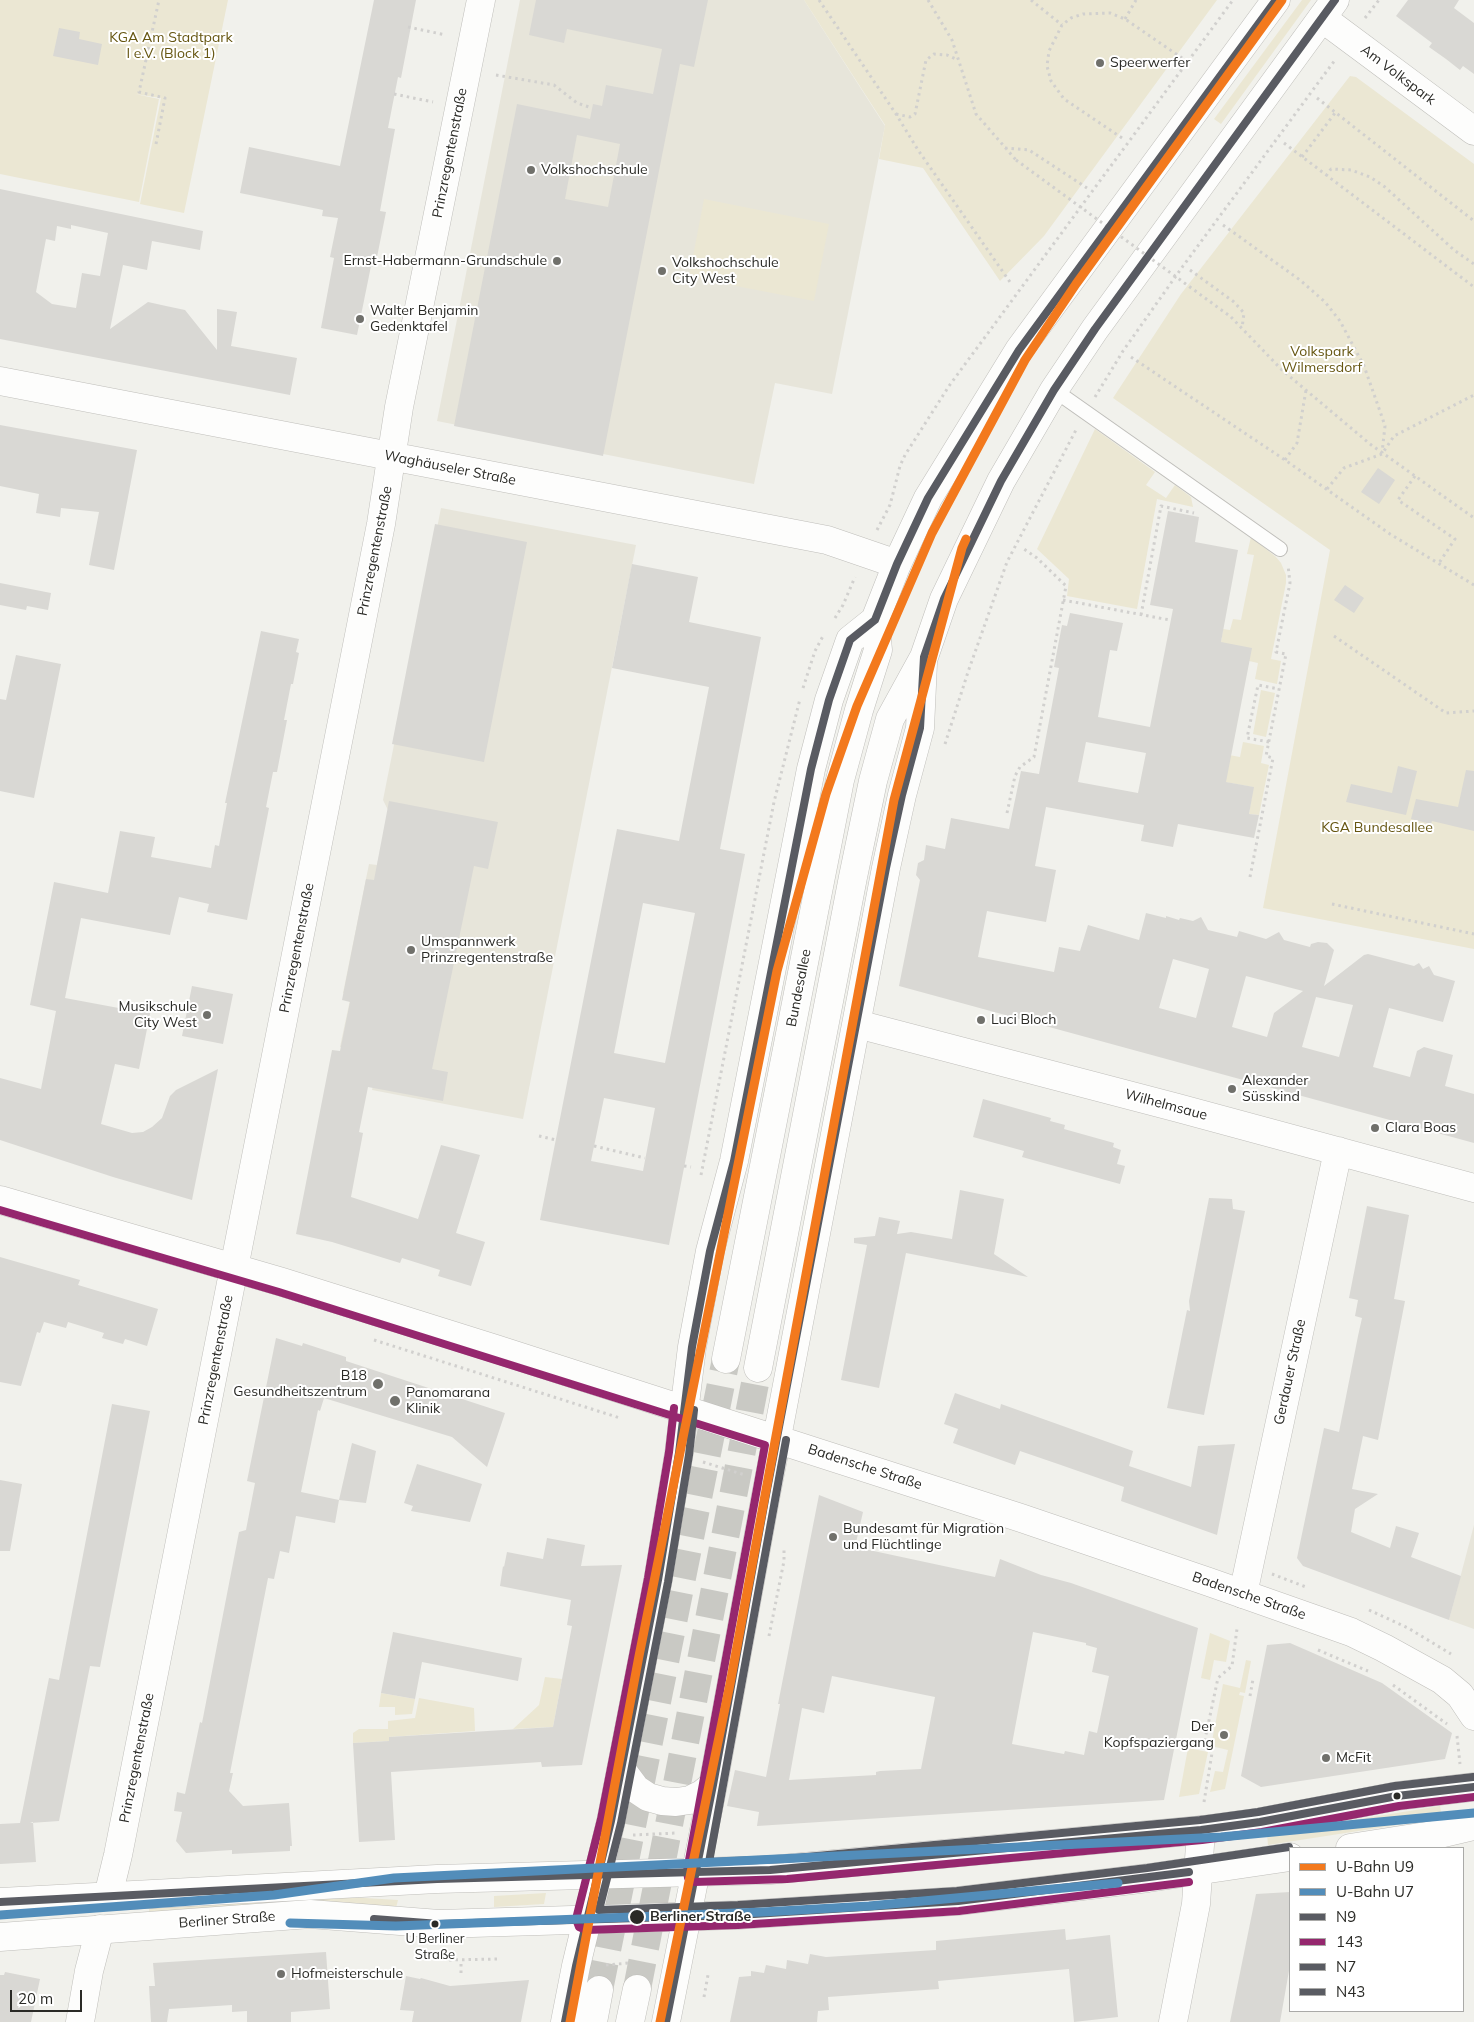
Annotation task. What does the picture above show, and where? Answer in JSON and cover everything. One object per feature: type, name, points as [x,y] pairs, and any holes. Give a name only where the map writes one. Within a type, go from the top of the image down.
[{"type":"main road","name":"Prinzregentenstraße","points":[[108,1896],[118,1855],[381,524],[399,407],[481,0]]},
{"type":"main road","name":"Bundesallee","points":[[726,1359],[840,780],[878,650],[875,620],[897,564],[928,498],[1020,350],[1276,0]]},
{"type":"main road","name":"Am Volkspark","points":[[1329,9],[1474,132]]},
{"type":"main road","points":[[758,1368],[873,782],[890,719],[924,657],[944,600],[997,489],[1054,390],[1095,329],[1329,9]]},
{"type":"main road","name":"Waghäuseler Straße","points":[[0,381],[827,540],[897,564]]},
{"type":"main road","name":"Bundesallee","points":[[566,2022],[586,1920],[599,1875],[658,1580],[679,1453],[692,1348],[710,1251],[734,1161],[811,769],[829,700],[850,640],[875,620]]},
{"type":"main road","points":[[666,2022],[697,1872],[776,1438],[886,868],[902,795],[920,728],[924,657]]},
{"type":"main road","name":"Wilhelmsaue","points":[[857,1024],[1159,1102],[1474,1188]]},
{"type":"main road","name":"Gerdauer Straße","points":[[1243,1594],[1338,1151]]},
{"type":"main road","name":"Badensche Straße","points":[[0,1200],[234,1268],[776,1438],[1092,1541],[1351,1632],[1442,1680],[1460,1695],[1459,1724]]},
{"type":"main road","points":[[621,1769],[636,1789],[648,1797],[662,1801],[690,1800],[713,1786]]},
{"type":"main road","points":[[0,1902],[437,1879],[778,1869],[1201,1830],[1257,1822],[1397,1796],[1474,1787]]},
{"type":"main road","points":[[1356,1847],[1439,1834],[1474,1826]]},
{"type":"main road","points":[[1173,2022],[1196,1904],[1200,1870],[1201,1830]]},
{"type":"main road","name":"Berliner Straße","points":[[0,1937],[310,1914],[439,1924],[738,1915],[958,1902],[1289,1857]]},
{"type":"main road","points":[[80,2022],[89,1971],[100,1929]]},
{"type":"main road","points":[[630,2022],[636,1976]]},
{"type":"main road","points":[[593,2022],[598,1978]]},
{"type":"lane","points":[[1054,390],[1280,549]]},
{"type":"path","points":[[156,144],[165,98],[139,92],[159,0]]},
{"type":"path","points":[[819,0],[918,150],[1010,282]]},
{"type":"path","points":[[928,0],[952,40],[959,60],[960,70],[976,114],[1016,160],[1231,318],[1282,370],[1382,454],[1474,518]]},
{"type":"path","points":[[1031,0],[1062,25]]},
{"type":"path","points":[[1125,19],[1136,0]]},
{"type":"path","points":[[879,526],[890,506],[900,466],[905,455],[949,386],[1233,0]]},
{"type":"path","points":[[1362,22],[1379,0]]},
{"type":"path","points":[[1122,138],[1064,99],[1051,81],[1047,66],[1049,51],[1062,25],[1071,18],[1096,12],[1110,13],[1125,19],[1182,58]]},
{"type":"path","points":[[408,27],[446,35]]},
{"type":"path","points":[[896,114],[910,117],[915,114],[926,60],[934,54],[947,54],[959,60]]},
{"type":"path","points":[[943,750],[1007,562],[1064,450],[1123,351],[1183,266],[1338,56]]},
{"type":"path","points":[[496,75],[554,85],[577,103],[592,108]]},
{"type":"path","points":[[394,94],[433,102]]},
{"type":"path","points":[[1317,98],[1474,221]]},
{"type":"path","points":[[1302,157],[1335,112]]},
{"type":"path","points":[[1284,143],[1474,286]]},
{"type":"path","points":[[1004,148],[1029,150],[1087,188]]},
{"type":"path","points":[[1326,176],[1331,169],[1351,170],[1370,177],[1385,187],[1454,250],[1474,264]]},
{"type":"path","points":[[1223,225],[1300,280],[1325,302],[1340,321],[1364,366],[1382,417],[1384,426],[1382,454]]},
{"type":"path","points":[[1190,270],[1234,302],[1244,313],[1242,328]]},
{"type":"path","points":[[1131,357],[1285,460],[1390,534],[1474,585]]},
{"type":"path","points":[[1285,460],[1297,443],[1306,390]]},
{"type":"path","points":[[1327,489],[1344,468],[1382,454],[1394,436],[1474,395]]},
{"type":"path","points":[[1415,476],[1398,500],[1455,540],[1438,563]]},
{"type":"path","points":[[1141,615],[1161,506],[1198,513],[1208,498]]},
{"type":"path","points":[[1250,877],[1273,758],[1266,756],[1286,654],[1276,652],[1290,583],[1290,572],[1280,549]]},
{"type":"path","points":[[1007,813],[1014,776],[1020,767],[1034,757],[1066,586],[1037,558],[1024,550]]},
{"type":"path","points":[[1064,600],[1170,620]]},
{"type":"path","points":[[1334,636],[1446,713],[1474,711]]},
{"type":"path","points":[[1269,742],[1247,738],[1258,685],[1279,689]]},
{"type":"path","points":[[1332,904],[1474,934]]},
{"type":"path","points":[[538,1136],[556,1140]]},
{"type":"path","points":[[594,1146],[645,1158]]},
{"type":"path","points":[[684,1166],[691,1167]]},
{"type":"path","points":[[370,1339],[621,1418]]},
{"type":"path","points":[[695,1459],[747,1476]]},
{"type":"path","points":[[1204,1802],[1212,1753],[1204,1744],[1218,1678],[1232,1666],[1237,1630]]},
{"type":"path","points":[[1313,1648],[1369,1672]]},
{"type":"path","points":[[1250,1696],[1253,1679]]},
{"type":"path","points":[[1393,1685],[1459,1724],[1459,1749]]},
{"type":"path","points":[[625,1836],[678,1833]]},
{"type":"path","points":[[449,1960],[497,1959]]},
{"type":"path","points":[[461,1960],[461,1973]]},
{"type":"path","points":[[704,1998],[708,1974]]},
{"type":"path","points":[[598,1978],[636,1976]]},
{"type":"shaded area","name":"Volkshochschule City West","points":[[520,0],[804,0],[885,126],[832,394],[775,383],[754,484],[437,421]]},
{"type":"shaded area","points":[[441,508],[636,545],[523,1119],[372,1090],[379,1055],[340,1047],[351,995],[343,993],[369,864],[377,865],[389,812],[383,800]]},
{"type":"shaded area","points":[[1474,1525],[1474,1629],[1449,1620]]},
{"type":"green space","name":"KGA Am Stadtpark I e.V. (Block 1)","points":[[0,0],[228,0],[184,213],[140,204],[161,98],[135,94],[159,99],[139,202],[0,174]]},
{"type":"green space","points":[[804,0],[1217,0],[1044,236],[1000,281],[923,168],[879,159],[885,125]]},
{"type":"green space","points":[[1302,0],[1311,0],[1221,124],[1214,119]]},
{"type":"green space","name":"Volkspark Wilmersdorf","points":[[1350,76],[1356,77],[1474,164],[1474,949],[1263,908],[1330,550],[1113,398],[1181,294]]},
{"type":"green space","points":[[704,199],[829,224],[814,301],[689,277]]},
{"type":"green space","points":[[1095,429],[1155,472],[1146,485],[1166,498],[1175,485],[1191,497],[1193,507],[1157,499],[1137,609],[1067,596],[1069,579],[1037,549]]},
{"type":"green space","points":[[1251,537],[1276,557],[1286,575],[1271,659],[1281,661],[1277,684],[1255,679],[1258,663],[1249,661],[1221,642],[1223,629],[1230,630],[1233,619],[1241,620],[1254,555],[1247,554]]},
{"type":"green space","points":[[1261,690],[1275,693],[1266,737],[1253,734]]},
{"type":"green space","points":[[1243,742],[1264,746],[1261,763],[1269,765],[1259,815],[1249,814],[1253,787],[1213,780],[1218,753],[1240,757]]},
{"type":"green space","points":[[1210,1633],[1230,1641],[1226,1662],[1214,1660],[1210,1680],[1201,1678]]},
{"type":"green space","points":[[1246,1660],[1251,1661],[1245,1693],[1240,1692],[1239,1695],[1244,1696],[1225,1789],[1210,1792],[1215,1771],[1223,1772],[1228,1750],[1211,1746],[1223,1684],[1240,1688]]},
{"type":"green space","points":[[545,1677],[562,1679],[553,1727],[513,1729],[539,1705]]},
{"type":"green space","points":[[381,1693],[415,1699],[412,1714],[395,1715],[395,1707],[379,1707]]},
{"type":"green space","points":[[419,1698],[474,1708],[475,1731],[389,1737],[389,1741],[353,1743],[353,1733],[359,1729],[388,1729],[388,1721],[415,1718]]},
{"type":"green space","points":[[1188,1748],[1208,1752],[1199,1794],[1179,1797]]},
{"type":"green space","points":[[1440,1806],[1442,1818],[1268,1845],[1267,1834]]},
{"type":"green space","points":[[546,1893],[544,1904],[494,1907],[494,1896]]},
{"type":"green space","points":[[348,1897],[398,1900],[396,1908],[285,1904],[149,1912],[149,1905]]},
{"type":"building","points":[[374,0],[416,0],[401,78],[398,77],[388,128],[395,129],[380,211],[386,212],[375,267],[371,266],[357,335],[321,328],[334,258],[330,257],[338,218],[322,216],[323,210],[240,193],[249,147],[340,166]]},
{"type":"building","points":[[536,0],[708,0],[694,67],[680,64],[603,456],[454,426],[517,104],[590,119],[593,104],[602,106],[606,85],[653,94],[662,49],[567,29],[564,43],[529,35]],"holes":[[[577,135],[620,144],[608,207],[565,199]]]},
{"type":"building","points":[[1408,0],[1459,0],[1454,8],[1474,23],[1474,74],[1463,66],[1460,70],[1429,47],[1432,43],[1396,16]]},
{"type":"building","points":[[59,28],[80,32],[79,39],[102,44],[98,65],[53,56]]},
{"type":"building","points":[[0,189],[203,231],[200,250],[152,241],[147,270],[123,265],[110,329],[148,302],[185,310],[217,350],[217,309],[237,312],[231,346],[297,358],[290,395],[0,339]],"holes":[[[71,225],[108,233],[100,276],[82,273],[76,308],[52,304],[36,292],[46,239],[55,241],[57,226],[71,229]]]},
{"type":"building","points":[[0,425],[137,450],[114,570],[89,565],[99,512],[61,508],[60,517],[36,513],[39,494],[0,486]]},
{"type":"building","points":[[1378,468],[1395,480],[1379,504],[1361,492]]},
{"type":"building","points":[[1168,511],[1199,517],[1195,542],[1238,550],[1221,642],[1252,648],[1226,782],[1254,787],[1249,814],[1259,815],[1254,838],[1178,824],[1173,847],[1141,841],[1144,825],[1046,807],[1035,866],[1056,870],[1046,922],[987,911],[978,957],[1054,972],[1059,947],[1080,951],[1088,925],[1139,940],[1146,913],[1179,920],[1180,918],[1193,921],[1201,917],[1208,930],[1237,937],[1239,931],[1266,939],[1279,932],[1284,940],[1310,947],[1311,944],[1318,942],[1327,943],[1334,950],[1324,986],[1364,955],[1368,954],[1414,966],[1419,963],[1423,969],[1429,966],[1434,975],[1455,981],[1443,1022],[1389,1008],[1373,1067],[1410,1077],[1417,1051],[1424,1047],[1453,1055],[1445,1086],[1474,1094],[1474,1143],[899,986],[920,880],[916,875],[918,863],[924,860],[926,845],[945,849],[951,818],[1009,829],[1021,771],[1039,774],[1059,668],[1054,667],[1062,625],[1067,626],[1070,613],[1123,623],[1117,651],[1110,650],[1098,717],[1150,727],[1173,609],[1150,605]],"holes":[[[1086,742],[1146,753],[1138,793],[1078,782]],[[1173,959],[1209,969],[1196,1018],[1159,1008]],[[1246,976],[1303,991],[1274,1013],[1267,1037],[1232,1027]],[[1316,997],[1353,1005],[1339,1057],[1302,1047]]]},
{"type":"building","points":[[435,524],[527,542],[484,762],[392,744]]},
{"type":"building","points":[[632,564],[698,577],[689,622],[761,637],[720,849],[745,854],[669,1245],[540,1220],[617,829],[679,841],[709,687],[612,668]],"holes":[[[643,903],[695,913],[665,1063],[614,1053]],[[604,1098],[655,1108],[643,1171],[591,1161]]]},
{"type":"building","points":[[0,583],[51,593],[48,610],[27,606],[26,610],[0,605]]},
{"type":"building","points":[[1345,585],[1364,598],[1354,613],[1334,600]]},
{"type":"building","points":[[261,631],[299,639],[296,652],[299,653],[284,720],[287,720],[277,772],[273,772],[266,807],[269,808],[247,920],[207,912],[209,904],[179,897],[170,935],[81,918],[65,998],[124,1009],[126,1003],[151,1009],[139,1069],[115,1064],[101,1124],[132,1133],[143,1132],[162,1118],[170,1096],[176,1090],[218,1069],[192,1200],[113,1177],[0,1140],[0,1078],[41,1089],[56,1011],[30,1005],[54,882],[108,893],[120,831],[155,837],[151,857],[211,868],[215,845],[219,846],[227,803],[225,803]]},
{"type":"building","points":[[16,655],[61,664],[34,798],[0,791],[0,699],[6,700]]},
{"type":"building","points":[[1398,766],[1417,771],[1406,815],[1346,802],[1351,784],[1392,793]]},
{"type":"building","points":[[1466,770],[1474,771],[1474,831],[1432,821],[1431,824],[1411,819],[1416,799],[1458,807]]},
{"type":"building","points":[[389,801],[498,822],[488,869],[474,866],[432,1069],[448,1072],[443,1101],[368,1087],[359,1132],[363,1133],[351,1197],[418,1219],[441,1145],[480,1155],[456,1233],[485,1242],[471,1286],[438,1276],[440,1270],[402,1258],[400,1263],[332,1242],[296,1234],[332,1050],[340,1051],[350,1002],[342,1000],[366,879],[374,880]]},
{"type":"building","name":"Musikschule City West","points":[[192,986],[233,994],[223,1044],[182,1036]]},
{"type":"building","points":[[983,1099],[1051,1118],[1050,1121],[1065,1125],[1064,1129],[1114,1143],[1113,1147],[1121,1150],[1117,1164],[1125,1166],[1120,1184],[1022,1157],[1024,1151],[973,1137]]},
{"type":"building","points":[[960,1190],[1004,1199],[994,1254],[1028,1277],[906,1253],[879,1388],[841,1380],[867,1245],[854,1243],[854,1238],[875,1236],[879,1217],[900,1221],[897,1234],[911,1232],[952,1239]]},
{"type":"building","points":[[1209,1198],[1232,1199],[1233,1209],[1245,1211],[1204,1415],[1167,1408],[1187,1310],[1190,1311],[1189,1301]]},
{"type":"building","points":[[1367,1206],[1409,1215],[1394,1299],[1405,1301],[1378,1440],[1363,1436],[1352,1489],[1378,1494],[1355,1509],[1351,1532],[1390,1548],[1396,1526],[1419,1533],[1411,1557],[1461,1576],[1449,1620],[1303,1566],[1297,1558],[1324,1428],[1339,1432],[1362,1318],[1355,1316],[1358,1300],[1349,1298]]},
{"type":"building","points":[[0,1257],[80,1280],[78,1285],[158,1309],[147,1346],[125,1339],[123,1344],[102,1338],[104,1333],[68,1322],[66,1328],[44,1322],[40,1333],[37,1332],[21,1386],[0,1382]]},
{"type":"building","points":[[276,1338],[302,1346],[303,1343],[346,1357],[346,1361],[505,1413],[487,1467],[452,1437],[324,1398],[320,1411],[318,1410],[301,1492],[339,1500],[335,1523],[296,1516],[289,1553],[280,1551],[274,1579],[268,1578],[230,1773],[233,1773],[229,1791],[243,1806],[289,1803],[292,1846],[290,1846],[290,1851],[232,1854],[232,1850],[186,1853],[176,1841],[182,1812],[174,1811],[177,1792],[185,1794],[200,1722],[202,1723],[239,1532],[246,1530],[255,1483],[247,1481]]},
{"type":"building","points":[[955,1393],[1000,1409],[1001,1404],[1133,1451],[1129,1466],[1191,1487],[1198,1446],[1235,1444],[1217,1535],[1121,1501],[1124,1487],[1020,1451],[1015,1465],[953,1443],[958,1429],[944,1424]]},
{"type":"building","points":[[112,1404],[150,1411],[100,1667],[90,1666],[59,1821],[33,1823],[36,1862],[0,1864],[0,1824],[20,1823],[49,1678],[59,1680]]},
{"type":"building","points":[[352,1443],[376,1451],[366,1503],[339,1500]]},
{"type":"building","points":[[417,1464],[482,1484],[470,1522],[411,1511],[413,1506],[404,1503]]},
{"type":"building","points":[[0,1480],[22,1484],[10,1551],[0,1551]]},
{"type":"building","points":[[819,1495],[863,1512],[855,1547],[995,1577],[1000,1559],[1041,1575],[1071,1583],[1198,1628],[1164,1800],[757,1826],[759,1812],[727,1806],[735,1770],[766,1777],[780,1704],[778,1704]],"holes":[[[1033,1632],[1086,1643],[1086,1645],[1097,1648],[1092,1672],[1109,1676],[1097,1733],[1089,1731],[1084,1755],[1065,1751],[1064,1754],[1012,1744]],[[832,1676],[935,1697],[921,1769],[880,1771],[876,1772],[876,1775],[789,1780],[802,1708],[824,1713]]]},
{"type":"building","points":[[547,1538],[585,1545],[581,1566],[622,1565],[582,1765],[542,1767],[541,1762],[391,1772],[395,1840],[359,1842],[353,1743],[389,1741],[389,1737],[553,1727],[572,1626],[567,1625],[571,1600],[500,1586],[507,1552],[543,1559]]},
{"type":"building","points":[[393,1632],[522,1658],[518,1681],[422,1662],[415,1699],[381,1693]]},
{"type":"building","points":[[1290,1643],[1382,1683],[1452,1733],[1445,1759],[1261,1787],[1241,1776],[1267,1645]]},
{"type":"building","points":[[1289,1892],[1289,1971],[1280,2022],[1230,2022],[1256,1894]]},
{"type":"building","points":[[1065,1929],[1066,1940],[1110,1935],[1118,2017],[1074,2022],[1069,1969],[938,1981],[939,1989],[828,1997],[829,2010],[818,2011],[817,2022],[730,2022],[739,1977],[751,1976],[751,1971],[764,1973],[766,1965],[786,1969],[787,1960],[808,1964],[810,1954],[826,1957],[936,1950],[936,1941]]},
{"type":"building","points":[[326,1952],[330,2009],[291,2012],[291,2022],[247,2022],[247,2011],[232,2012],[232,2005],[169,2009],[167,2022],[151,2022],[149,1986],[155,1986],[153,1963]]},
{"type":"building","points":[[5,1972],[40,1979],[31,2022],[0,2022],[0,1975],[4,1975]]},
{"type":"building","points":[[406,1976],[450,1986],[529,1980],[521,2022],[412,2022],[414,2011],[400,2010]]},
{"type":"tunnel","points":[[599,1990],[726,1359]]},
{"type":"tunnel","points":[[637,1989],[758,1368]]},
{"type":"metro line","name":"U9","points":[[570,2022],[639,1656],[777,971],[826,794],[857,706],[932,533],[1025,360],[1076,284],[1282,0]]},
{"type":"metro line","name":"U9","points":[[660,2022],[730,1684],[894,800],[966,539]]},
{"type":"metro line","name":"U7","points":[[0,1915],[274,1895],[394,1878],[1221,1837],[1474,1813]]},
{"type":"metro line","name":"U7","points":[[290,1923],[396,1926],[763,1912],[869,1906],[1118,1883]]},
{"type":"transit line","name":"N9","points":[[565,2022],[576,1966],[611,1821],[658,1580],[679,1453],[692,1347],[710,1251],[734,1161],[811,769],[829,700],[850,640],[875,620],[897,564],[928,498],[1019,350],[1276,0]]},
{"type":"transit line","name":"N9","points":[[666,2022],[713,1785],[765,1500],[886,868],[902,795],[920,728],[924,657],[944,599],[1001,481],[1054,390],[1095,329],[1335,0]]},
{"type":"transit line","name":"143","points":[[0,1210],[279,1292],[765,1445],[687,1871],[688,1878],[694,1882],[787,1879],[1202,1840],[1262,1832],[1399,1806],[1474,1797]]},
{"type":"transit line","name":"143","points":[[674,1408],[669,1452],[648,1578],[601,1819],[576,1919],[579,1927],[586,1930],[738,1925],[959,1911],[1189,1882]]},
{"type":"transit line","name":"N43","points":[[694,1410],[689,1455],[668,1582],[621,1823],[599,1910],[738,1905],[957,1891],[1147,1868],[1289,1847]]},
{"type":"transit line","name":"N43","points":[[786,1440],[709,1862],[785,1859],[1200,1820],[1258,1812],[1395,1786],[1473,1777]]},
{"type":"transit line","name":"N7","points":[[0,1902],[437,1879],[770,1870],[1201,1830],[1260,1822],[1397,1796],[1474,1787]]},
{"type":"transit line","name":"N7","points":[[374,1919],[439,1924],[738,1915],[958,1901],[1189,1872]]},
{"type":"place","name":"Speerwerfer","points":[[1100,63]]},
{"type":"place","name":"Volkshochschule","points":[[531,170]]},
{"type":"place","name":"Ernst-Habermann-Grundschule","points":[[557,261]]},
{"type":"place","name":"Volkshochschule City West","points":[[662,271]]},
{"type":"place","name":"Walter Benjamin Gedenktafel","points":[[360,319]]},
{"type":"place","name":"Umspannwerk Prinzregentenstraße","points":[[411,950]]},
{"type":"place","name":"Musikschule City West","points":[[207,1015]]},
{"type":"place","name":"Luci Bloch","points":[[981,1020]]},
{"type":"place","name":"Alexander Süsskind","points":[[1232,1089]]},
{"type":"place","name":"Clara Boas","points":[[1375,1128]]},
{"type":"place","name":"B18 Gesundheitszentrum","points":[[378,1384]]},
{"type":"place","name":"Panomarana Klinik","points":[[395,1401]]},
{"type":"place","name":"Bundesamt für Migration und Flüchtlinge","points":[[833,1537]]},
{"type":"place","name":"Der Kopfspaziergang","points":[[1224,1735]]},
{"type":"place","name":"McFit","points":[[1326,1758]]},
{"type":"place","name":"Berliner Straße","points":[[637,1917]]},
{"type":"place","name":"U Berliner Straße","points":[[435,1924]]},
{"type":"place","name":"Hofmeisterschule","points":[[281,1974]]},
{"type":"park label","name":"KGA Bundesallee","points":[[1377,828]]}]
